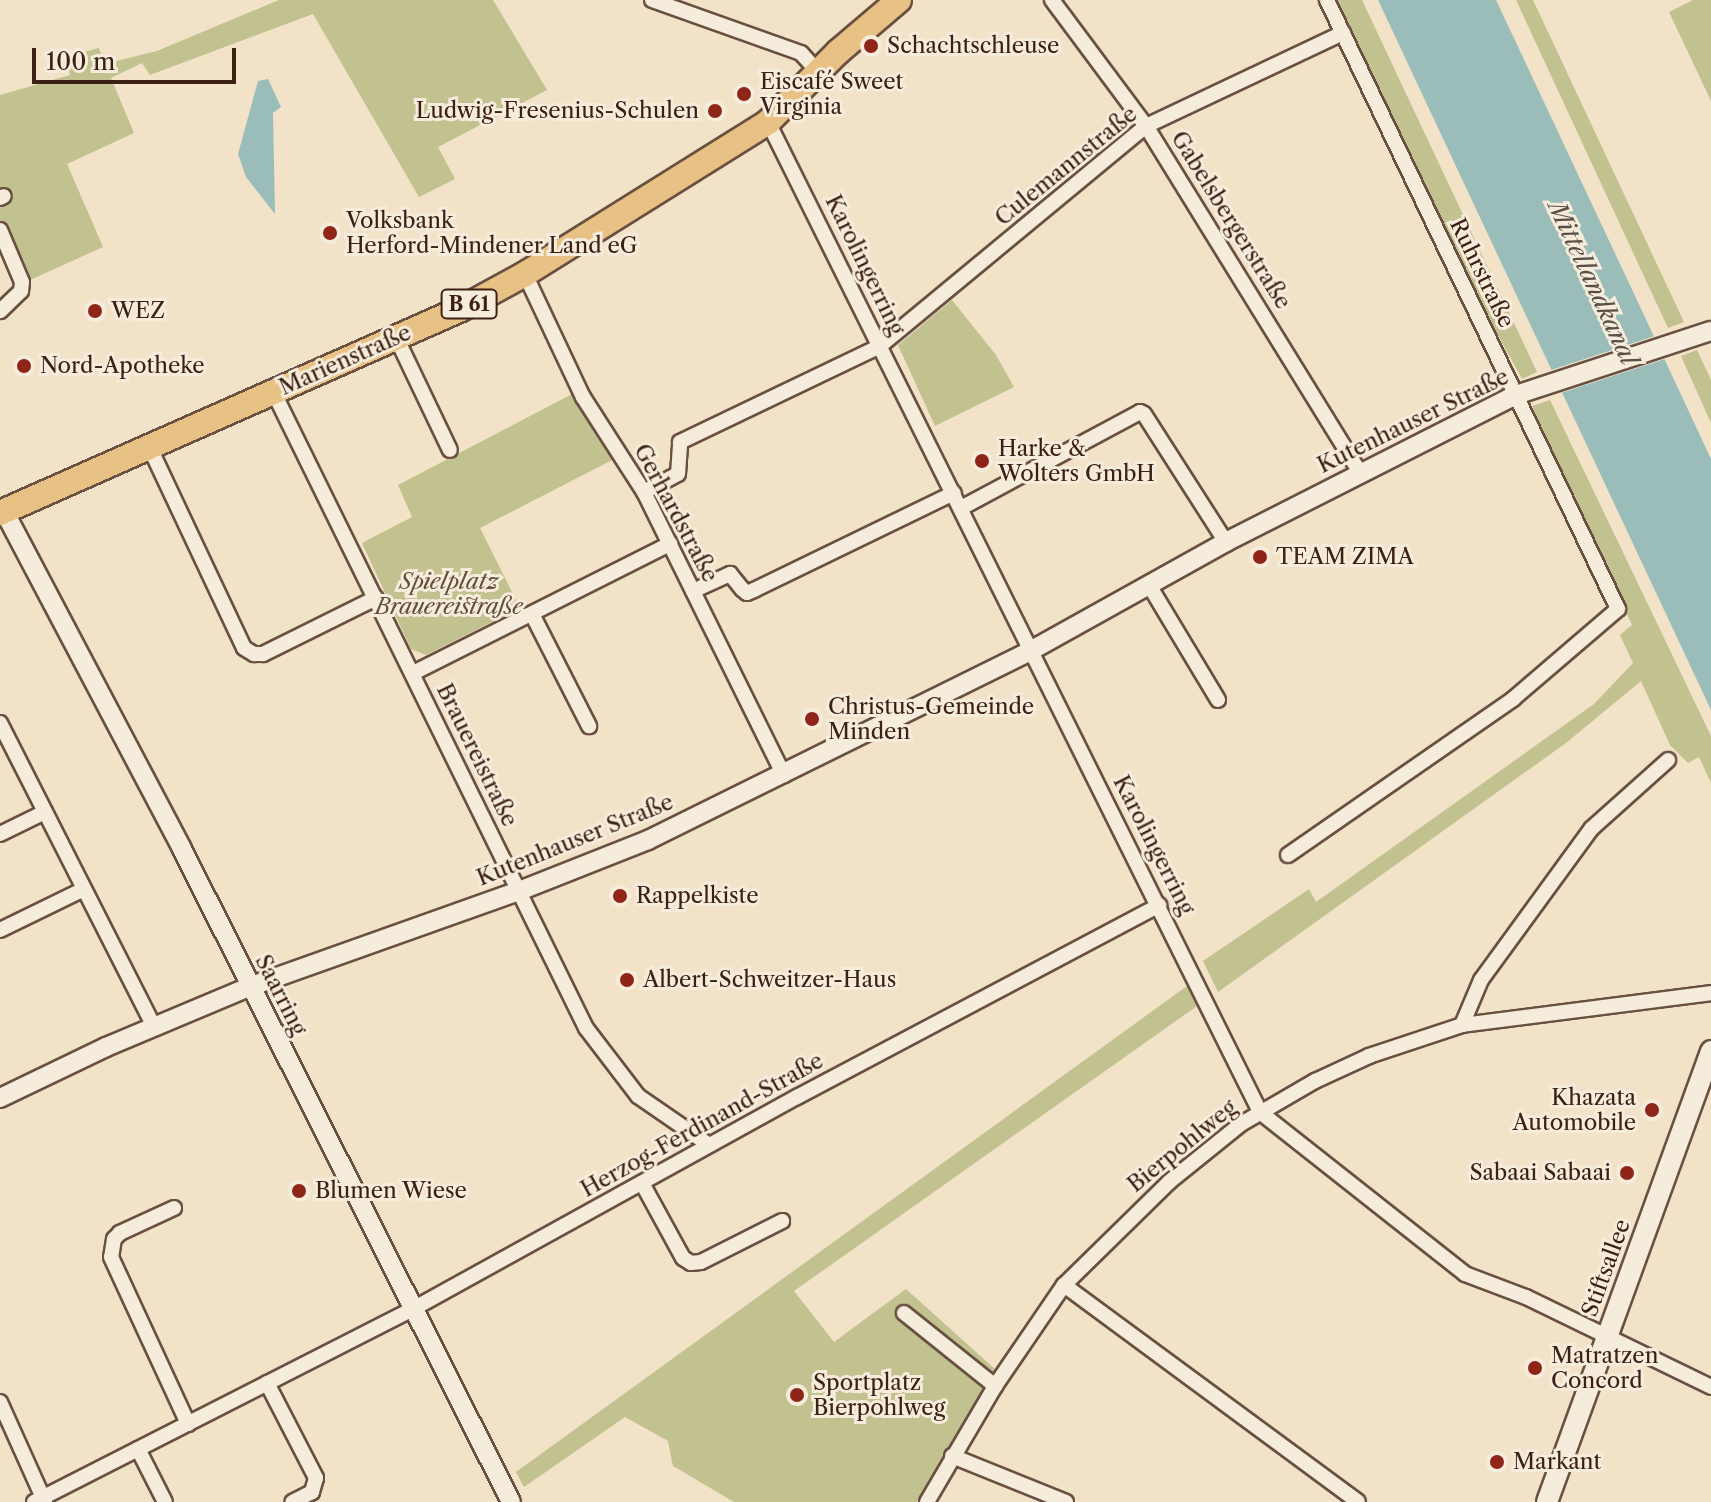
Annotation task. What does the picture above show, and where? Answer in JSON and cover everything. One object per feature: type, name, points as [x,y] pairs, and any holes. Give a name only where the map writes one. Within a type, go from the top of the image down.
[{"type":"main road","name":"Marienstraße","points":[[1,508],[461,309],[525,274],[768,122],[818,72],[899,0]]},
{"type":"main road","name":"Stiftsallee","points":[[1547,1502],[1711,1051]]},
{"type":"street","points":[[652,0],[801,53],[818,72]]},
{"type":"street","name":"Gabelsbergerstraße","points":[[1052,0],[1146,126],[1360,473]]},
{"type":"street","name":"Ruhrstraße","points":[[1288,855],[1513,699],[1618,609],[1327,0]]},
{"type":"street","name":"Culemannstraße","points":[[644,492],[678,474],[680,442],[880,346],[1146,126],[1343,33]]},
{"type":"street","name":"Karolingerring","points":[[768,122],[1260,1112],[1465,1274],[1514,1291],[1711,1387]]},
{"type":"street","points":[[0,230],[22,282],[21,291],[0,311]]},
{"type":"street","name":"Gerhardstraße","points":[[525,274],[583,397],[644,492],[784,775]]},
{"type":"street","name":"Kutenhauser Straße","points":[[0,1098],[154,1026],[249,987],[519,891],[648,840],[1032,650],[1226,542],[1516,395],[1711,331]]},
{"type":"street","points":[[396,337],[450,450]]},
{"type":"street","name":"Brauereistraße","points":[[273,391],[586,1028],[611,1065],[638,1096],[709,1145]]},
{"type":"street","points":[[961,508],[1140,412],[1226,542]]},
{"type":"street","points":[[149,446],[244,648],[254,654],[263,654],[376,598]]},
{"type":"street","points":[[693,591],[730,574],[747,593],[954,493]]},
{"type":"street","name":"Saarring","points":[[1,508],[175,835],[411,1310],[511,1502]]},
{"type":"street","points":[[413,673],[670,544]]},
{"type":"street","points":[[1149,585],[1218,700]]},
{"type":"street","points":[[532,614],[589,726]]},
{"type":"street","points":[[0,711],[0,720],[154,1026]]},
{"type":"street","points":[[1462,1025],[1481,980],[1592,828],[1668,760]]},
{"type":"street","points":[[0,834],[45,812]]},
{"type":"street","points":[[0,930],[84,889]]},
{"type":"street","name":"Herzog-Ferdinand-Straße","points":[[41,1500],[411,1310],[709,1145],[1159,905]]},
{"type":"street","name":"Bierpohlweg","points":[[927,1502],[995,1386],[1064,1285],[1169,1182],[1260,1112],[1315,1081],[1369,1056],[1462,1025],[1711,993]]},
{"type":"street","points":[[642,1183],[683,1258],[691,1263],[701,1262],[782,1221]]},
{"type":"street","points":[[174,1208],[120,1233],[114,1239],[111,1257],[188,1424]]},
{"type":"street","points":[[1064,1285],[1358,1502]]},
{"type":"street","points":[[904,1313],[995,1386]]},
{"type":"street","points":[[267,1383],[316,1478],[312,1492],[292,1502]]},
{"type":"street","points":[[0,1402],[41,1500]]},
{"type":"street","points":[[138,1449],[165,1502]]},
{"type":"street","points":[[952,1456],[1056,1500]]},
{"type":"green space","points":[[279,0],[493,0],[547,90],[438,147],[455,179],[419,197],[313,14],[150,75],[142,63],[111,78],[134,133],[67,164],[103,247],[17,286],[0,248],[0,95],[70,75],[65,57],[99,48],[104,64],[157,51]]},
{"type":"green space","points":[[1336,0],[1362,0],[1537,372],[1522,379],[1482,306]]},
{"type":"green space","points":[[1516,0],[1533,0],[1684,322],[1668,328]]},
{"type":"green space","points":[[1693,0],[1711,0],[1711,101],[1669,12]]},
{"type":"green space","points":[[952,300],[996,355],[1014,387],[935,426],[898,345]]},
{"type":"green space","points":[[1697,350],[1711,380],[1711,423],[1681,356]]},
{"type":"green space","name":"Spielplatz Brauereistraße","points":[[576,392],[618,457],[480,528],[520,608],[426,655],[411,649],[362,543],[412,517],[398,485]]},
{"type":"green space","points":[[1550,400],[1711,736],[1711,783],[1699,757],[1688,763],[1670,745],[1641,681],[1566,743],[1218,992],[1203,961],[1309,889],[1316,902],[1594,704],[1633,663],[1620,635],[1632,625],[1532,406]]},
{"type":"green space","points":[[1187,986],[1197,1006],[794,1291],[834,1342],[906,1289],[996,1370],[917,1502],[734,1502],[673,1466],[668,1441],[625,1417],[524,1487],[516,1472]]},
{"type":"water","name":"Mittellandkanal","points":[[1378,0],[1496,0],[1636,298],[1711,459],[1711,710]]},
{"type":"water","points":[[268,79],[281,107],[273,113],[275,214],[246,177],[238,154],[258,81]]},
{"type":"pier","points":[[1658,335],[1668,358],[1558,394],[1548,371]]},
{"type":"place","name":"Schachtschleuse","points":[[871,46]]},
{"type":"place","name":"Eiscafé Sweet Virginia","points":[[744,94]]},
{"type":"place","name":"Ludwig-Fresenius-Schulen","points":[[715,111]]},
{"type":"place","name":"Volksbank Herford-Mindener Land eG","points":[[330,233]]},
{"type":"place","name":"WEZ","points":[[95,311]]},
{"type":"place","name":"Nord-Apotheke","points":[[24,366]]},
{"type":"place","name":"Harke & Wolters GmbH","points":[[982,461]]},
{"type":"place","name":"TEAM ZIMA","points":[[1260,557]]},
{"type":"place","name":"Christus-Gemeinde Minden","points":[[812,719]]},
{"type":"place","name":"Rappelkiste","points":[[620,896]]},
{"type":"place","name":"Albert-Schweitzer-Haus","points":[[627,980]]},
{"type":"place","name":"Khazata Automobile","points":[[1652,1110]]},
{"type":"place","name":"Sabaai Sabaai","points":[[1627,1173]]},
{"type":"place","name":"Blumen Wiese","points":[[299,1191]]},
{"type":"place","name":"Matratzen Concord","points":[[1535,1368]]},
{"type":"place","name":"Sportplatz Bierpohlweg","points":[[797,1395]]},
{"type":"place","name":"Markant","points":[[1497,1462]]}]
